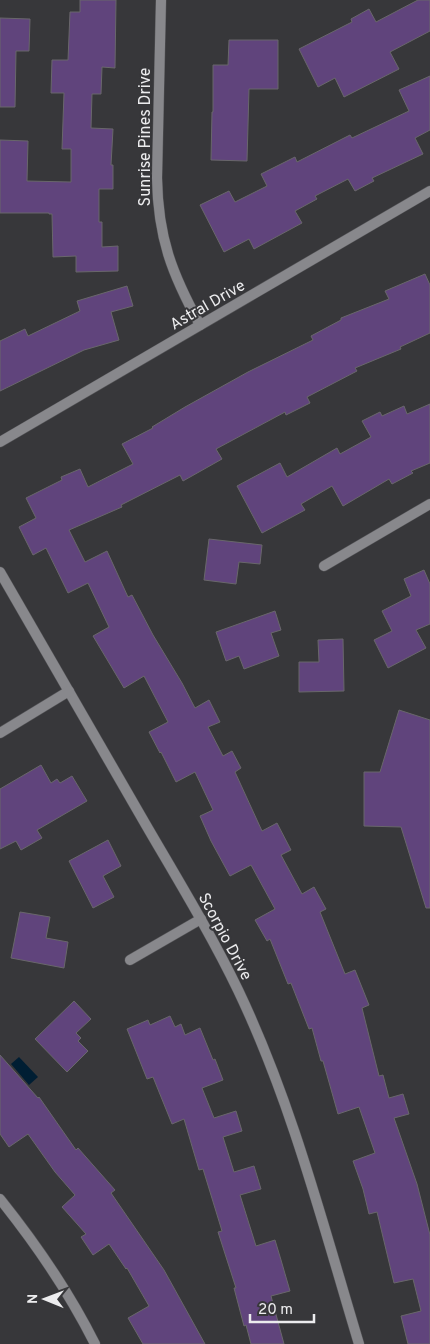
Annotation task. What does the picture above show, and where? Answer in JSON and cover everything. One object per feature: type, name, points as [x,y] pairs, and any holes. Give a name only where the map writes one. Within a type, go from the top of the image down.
[{"type":"street","name":"Sunrise Pines Drive","points":[[161,0],[158,204],[167,253],[179,284],[200,325]]},
{"type":"street","name":"Astral Drive","points":[[0,442],[430,191]]},
{"type":"street","points":[[324,566],[430,504]]},
{"type":"street","name":"Scorpio Drive","points":[[0,572],[201,919],[238,990],[284,1098],[359,1344]]},
{"type":"street","points":[[0,733],[69,691]]},
{"type":"street","points":[[130,960],[201,919]]},
{"type":"street","points":[[0,1199],[22,1226],[57,1278],[95,1344]]},
{"type":"water","points":[[19,1057],[38,1077],[29,1085],[11,1064]]},
{"type":"building","points":[[80,0],[116,0],[115,68],[102,67],[101,94],[92,94],[91,128],[113,129],[111,165],[113,165],[113,189],[99,189],[99,222],[102,222],[102,247],[118,246],[118,271],[76,272],[76,256],[53,257],[52,214],[0,213],[0,140],[28,141],[27,181],[71,182],[71,149],[62,149],[64,93],[51,93],[52,60],[68,60],[70,12],[80,12]]},
{"type":"building","points":[[418,0],[430,0],[430,31],[390,52],[399,69],[344,97],[335,78],[318,87],[299,49],[352,22],[351,19],[369,9],[376,22]]},
{"type":"building","points":[[0,18],[30,19],[29,51],[16,51],[15,107],[0,107]]},
{"type":"building","points":[[229,40],[278,40],[278,89],[249,89],[247,161],[211,160],[213,65],[228,65]]},
{"type":"building","points":[[430,76],[430,130],[415,138],[423,154],[372,178],[374,181],[355,191],[348,179],[315,196],[317,199],[295,211],[302,223],[254,249],[249,239],[224,252],[200,205],[229,191],[235,202],[267,186],[261,174],[295,157],[297,162],[350,135],[352,138],[409,111],[399,90]]},
{"type":"building","points":[[425,274],[430,285],[430,333],[400,347],[401,349],[355,368],[357,371],[307,397],[310,403],[286,415],[285,412],[216,449],[222,459],[183,481],[180,475],[121,505],[122,507],[69,530],[85,562],[107,551],[128,597],[132,595],[195,708],[209,700],[220,722],[208,727],[223,756],[232,751],[241,768],[235,772],[262,831],[277,823],[291,850],[281,855],[302,894],[314,887],[326,909],[320,912],[345,974],[355,970],[369,1005],[362,1008],[379,1076],[383,1075],[389,1098],[403,1094],[409,1114],[394,1118],[417,1184],[430,1235],[430,1344],[408,1344],[401,1316],[421,1311],[413,1279],[394,1283],[377,1212],[369,1214],[353,1161],[375,1153],[359,1107],[338,1114],[312,1028],[309,1029],[291,983],[288,984],[270,939],[267,941],[255,920],[275,909],[251,865],[230,876],[200,816],[213,810],[195,772],[176,782],[149,732],[168,722],[144,676],[124,688],[93,636],[109,627],[88,583],[68,593],[46,548],[33,555],[19,527],[36,518],[26,498],[62,480],[61,477],[80,469],[88,487],[133,464],[122,444],[248,372],[313,340],[311,336],[341,320],[341,318],[389,299],[385,291]]},
{"type":"building","points":[[127,286],[133,306],[111,312],[119,340],[84,350],[0,391],[0,341],[25,329],[28,336],[80,311],[77,301]]},
{"type":"building","points":[[430,404],[430,463],[411,471],[413,473],[392,484],[389,479],[343,506],[332,486],[301,504],[305,510],[262,533],[237,486],[280,463],[287,477],[337,448],[340,454],[371,437],[362,421],[380,412],[382,416],[404,406],[407,414]]},
{"type":"building","points":[[209,539],[262,545],[260,564],[239,562],[236,584],[204,580]]},
{"type":"building","points":[[424,570],[430,584],[430,624],[416,630],[426,648],[388,668],[374,640],[392,631],[382,611],[411,596],[404,579]]},
{"type":"building","points":[[275,611],[281,630],[271,633],[279,656],[244,669],[239,656],[226,661],[216,632]]},
{"type":"building","points":[[343,639],[344,691],[299,692],[299,662],[319,662],[318,640]]},
{"type":"building","points":[[399,710],[430,720],[430,908],[426,908],[401,827],[364,826],[364,772],[380,772]]},
{"type":"building","points":[[41,765],[51,783],[57,779],[60,783],[72,776],[87,801],[37,830],[42,838],[21,850],[16,841],[0,849],[0,789]]},
{"type":"building","points":[[108,840],[121,866],[103,876],[114,897],[93,908],[69,861]]},
{"type":"building","points":[[20,912],[50,917],[46,938],[68,942],[64,968],[11,958]]},
{"type":"building","points":[[74,1001],[91,1019],[76,1033],[81,1038],[78,1041],[88,1051],[67,1072],[35,1039]]},
{"type":"building","points":[[170,1016],[175,1027],[181,1024],[185,1035],[200,1028],[213,1060],[215,1059],[223,1080],[202,1088],[214,1118],[236,1111],[242,1131],[223,1137],[234,1172],[254,1166],[261,1189],[240,1195],[256,1246],[275,1240],[281,1260],[290,1291],[271,1296],[284,1344],[251,1344],[246,1325],[244,1326],[234,1288],[236,1288],[218,1232],[222,1231],[203,1169],[199,1170],[184,1119],[172,1124],[153,1077],[147,1079],[127,1029],[148,1020],[150,1025]]},
{"type":"building","points":[[0,1055],[39,1097],[76,1150],[78,1148],[115,1190],[111,1193],[164,1270],[205,1344],[143,1344],[128,1318],[149,1306],[127,1268],[109,1244],[93,1255],[81,1237],[86,1234],[62,1207],[75,1195],[55,1172],[28,1134],[9,1147],[0,1134]]}]
